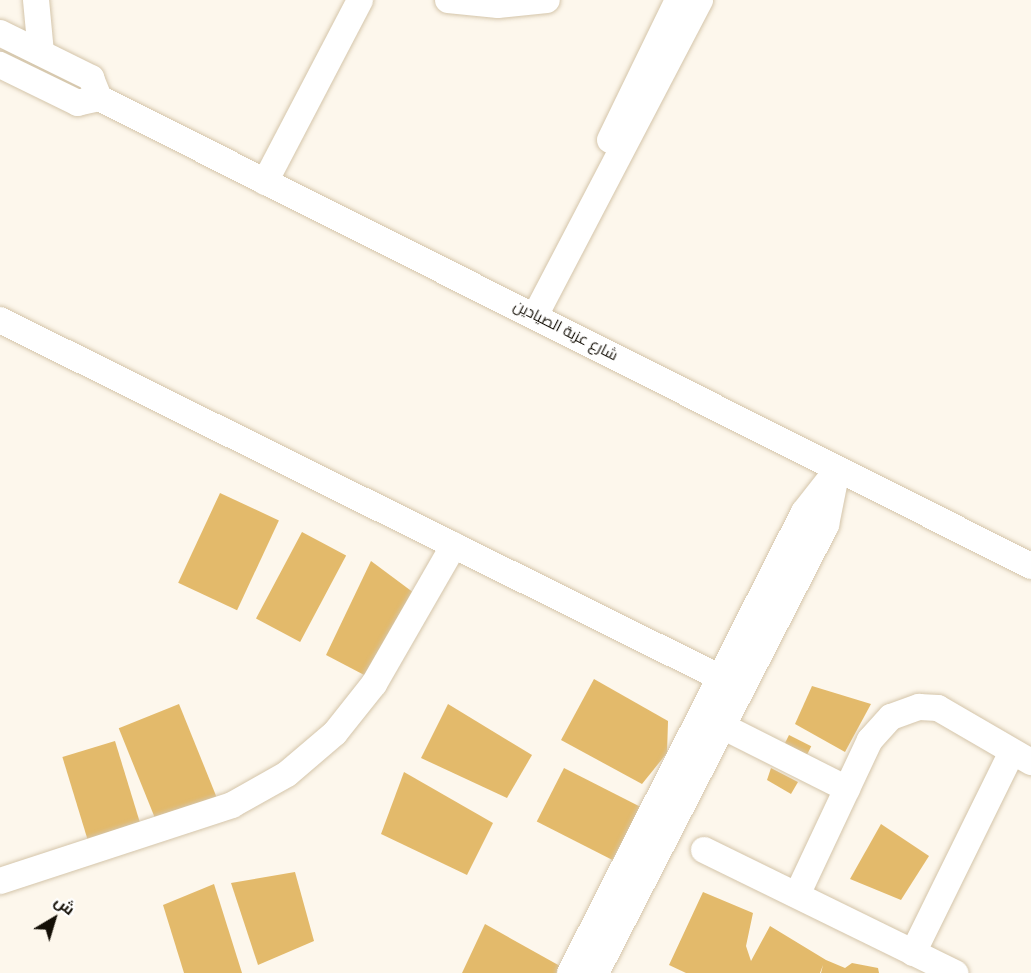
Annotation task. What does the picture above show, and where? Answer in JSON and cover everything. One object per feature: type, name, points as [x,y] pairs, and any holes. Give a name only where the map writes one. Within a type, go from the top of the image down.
[{"type":"street","points":[[36,0],[41,53]]},
{"type":"street","points":[[265,182],[360,0]]},
{"type":"street","points":[[448,0],[498,5],[547,0]]},
{"type":"street","points":[[583,217],[580,201],[678,0]]},
{"type":"street","points":[[536,314],[583,217],[595,209],[700,0]]},
{"type":"street","name":"شارع عزبة الصيادين","points":[[0,33],[91,78],[99,98]]},
{"type":"street","name":"شارع عزبة الصيادين","points":[[0,64],[78,103],[99,98],[536,314],[837,470],[1031,566]]},
{"type":"street","points":[[0,320],[721,678]]},
{"type":"street","points":[[587,969],[721,678],[804,512],[837,470]]},
{"type":"street","points":[[587,969],[722,726],[826,525],[837,470]]},
{"type":"street","points":[[0,881],[232,805],[287,774],[335,733],[374,684],[454,545]]},
{"type":"street","points":[[796,895],[876,732],[910,708],[947,711],[1022,757],[913,952]]},
{"type":"street","points":[[722,726],[847,789]]},
{"type":"street","points":[[704,850],[955,973]]},
{"type":"building","points":[[220,493],[279,520],[237,610],[178,583]]},
{"type":"building","points":[[302,532],[346,555],[300,642],[256,619]]},
{"type":"building","points":[[371,561],[414,593],[368,677],[326,655]]},
{"type":"building","points":[[594,679],[668,721],[667,753],[642,784],[561,740]]},
{"type":"building","points":[[812,686],[871,704],[845,752],[795,724]]},
{"type":"building","points":[[179,704],[217,798],[157,822],[119,728]]},
{"type":"building","points":[[448,704],[532,755],[507,798],[421,758]]},
{"type":"building","points":[[789,735],[811,746],[807,755],[784,744]]},
{"type":"building","points":[[115,741],[141,827],[89,843],[62,757]]},
{"type":"building","points":[[564,768],[640,807],[612,860],[537,821]]},
{"type":"building","points":[[771,768],[798,782],[791,794],[767,780]]},
{"type":"building","points":[[404,772],[493,823],[467,875],[381,834]]},
{"type":"building","points":[[881,824],[929,856],[901,900],[850,879]]},
{"type":"building","points":[[295,872],[314,941],[258,965],[231,883]]},
{"type":"building","points":[[214,884],[242,973],[184,973],[163,905]]},
{"type":"building","points":[[703,892],[753,913],[746,946],[751,961],[770,926],[826,960],[845,968],[852,963],[878,968],[879,973],[821,973],[823,965],[820,973],[686,973],[669,965]]},
{"type":"building","points":[[485,924],[560,966],[557,973],[462,973]]}]
